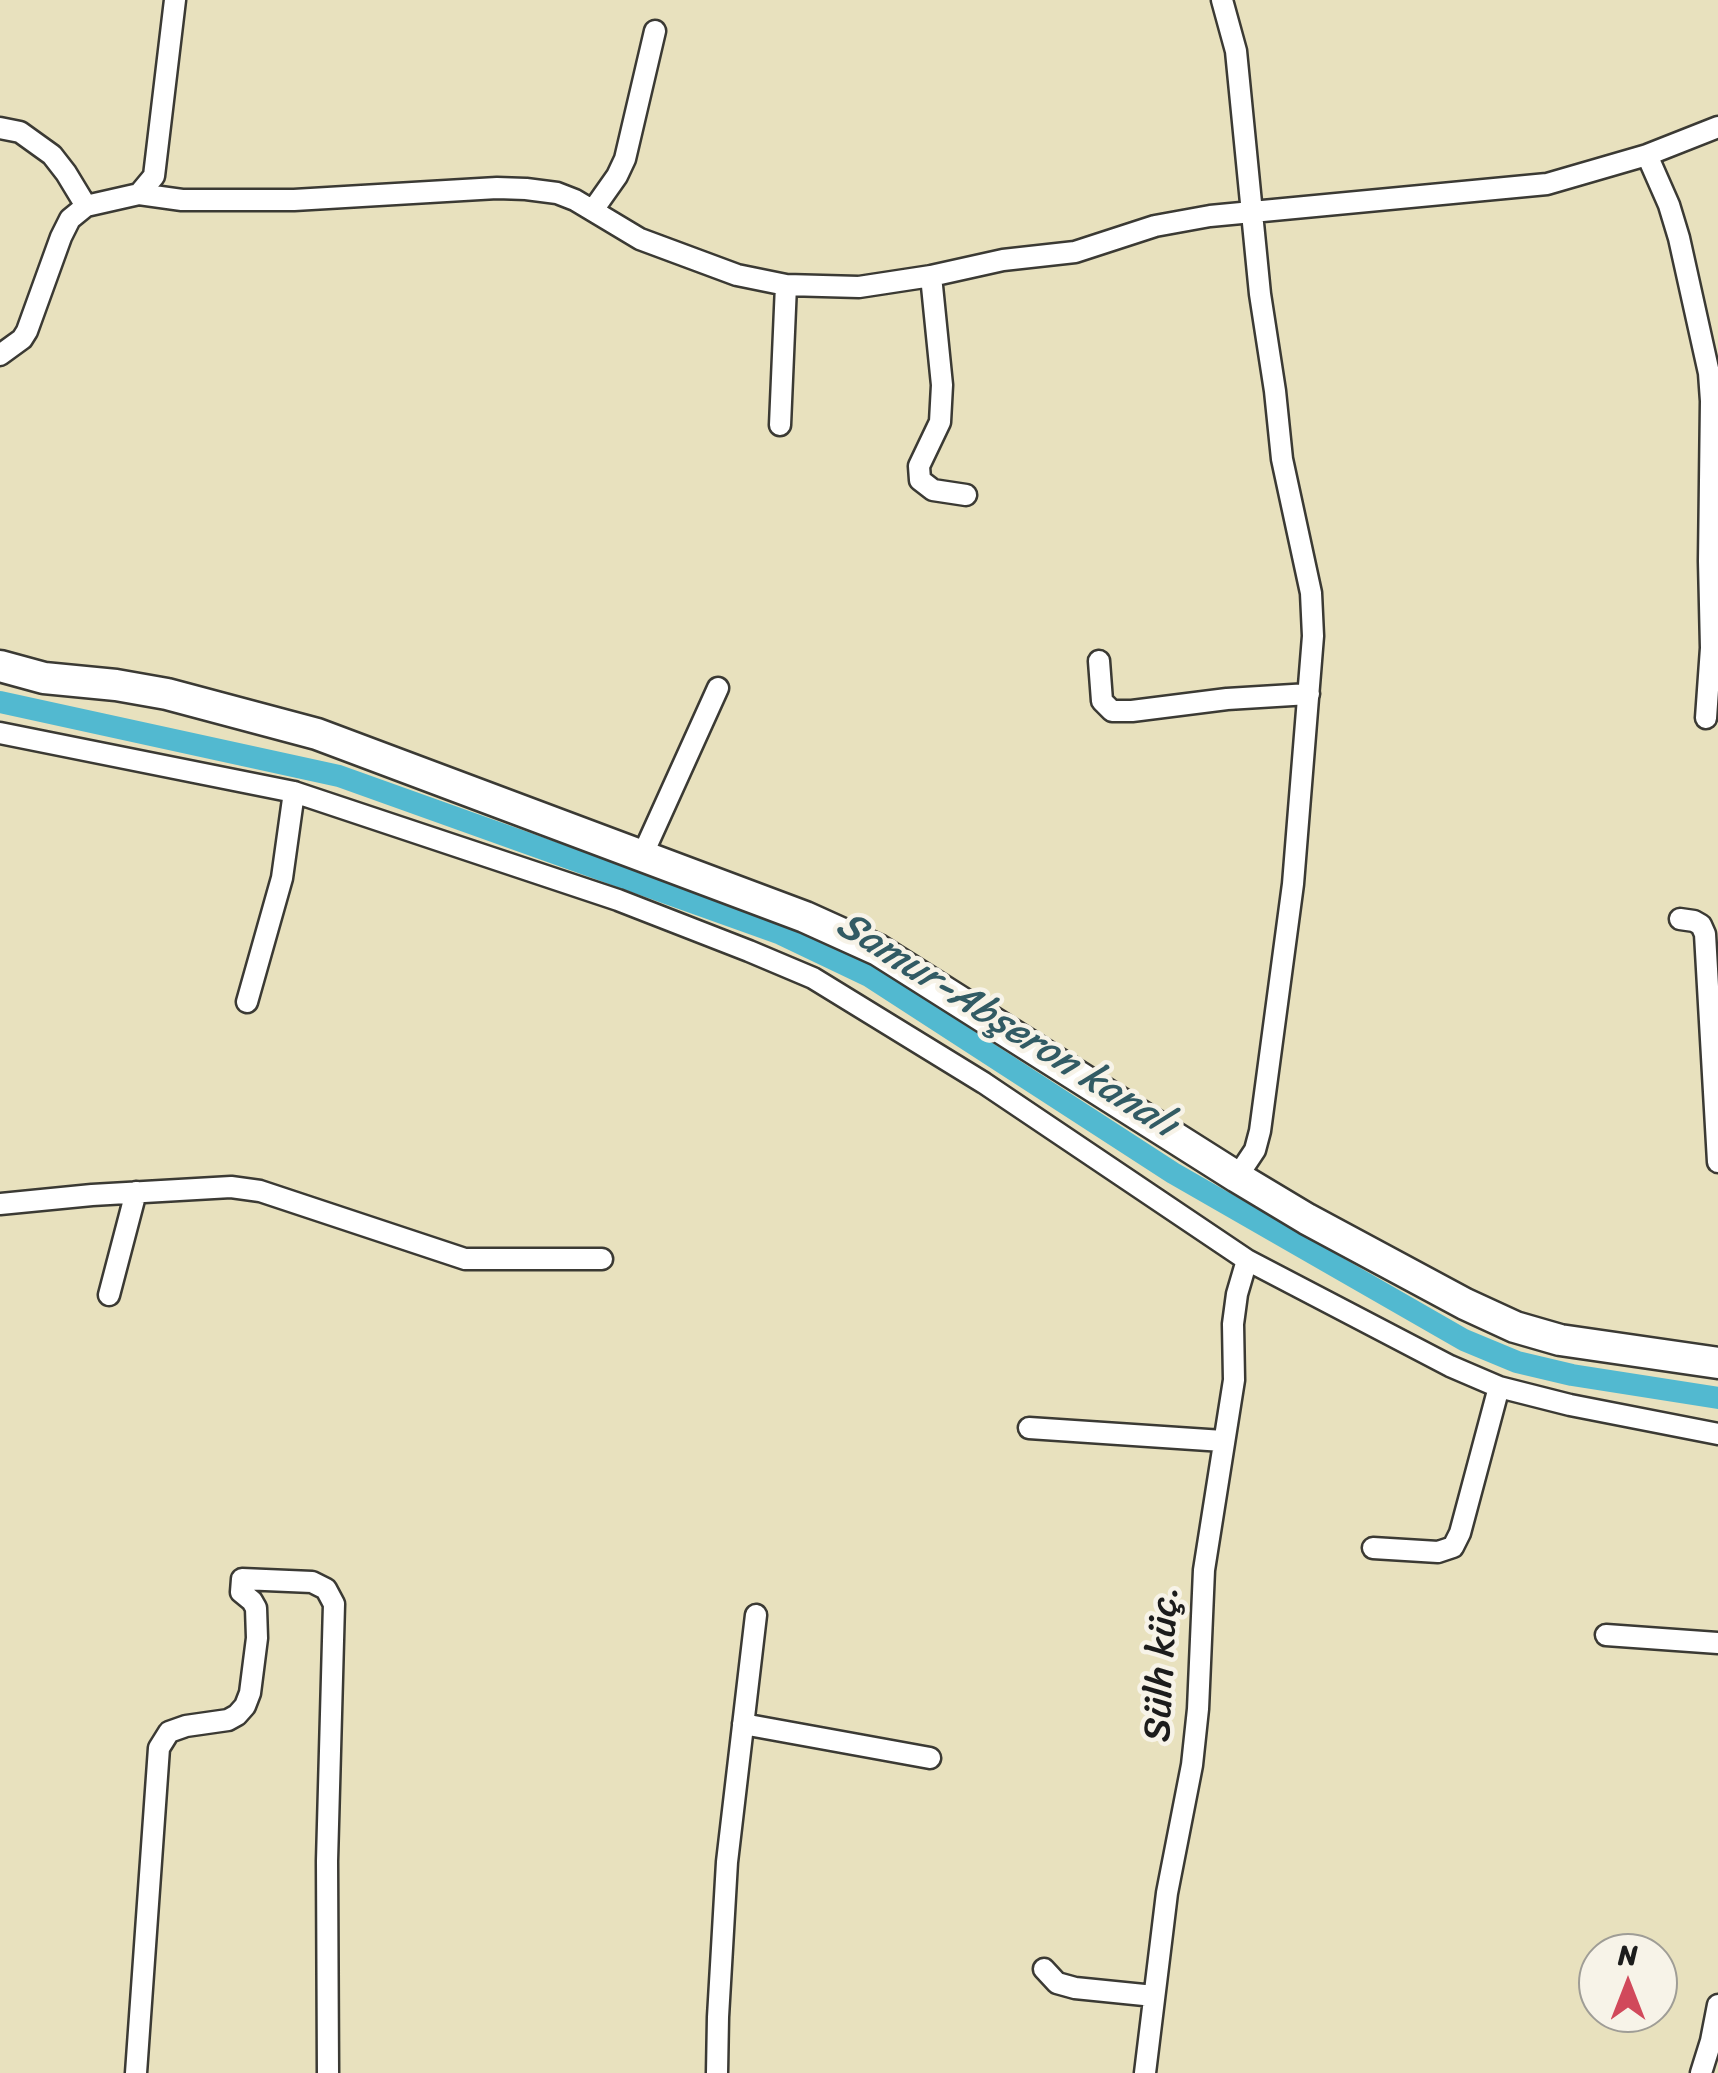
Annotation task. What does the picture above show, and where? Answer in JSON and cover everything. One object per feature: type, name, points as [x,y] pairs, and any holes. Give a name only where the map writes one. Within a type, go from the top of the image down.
[{"type":"street","points":[[139,194],[154,176],[158,160],[175,0]]},
{"type":"street","points":[[1222,0],[1238,65],[1251,211],[1282,459],[1311,594],[1313,636],[1293,884],[1260,1131],[1255,1150],[1237,1177]]},
{"type":"street","points":[[593,210],[625,160],[655,31]]},
{"type":"street","points":[[0,355],[27,331],[70,220],[86,206],[139,194],[182,200],[294,200],[497,188],[558,194],[593,210],[640,240],[737,275],[786,285],[859,287],[1003,260],[1075,252],[1155,226],[1251,211],[1547,184],[1647,154],[1718,127]]},
{"type":"street","points":[[0,128],[20,132],[52,155],[86,206]]},
{"type":"street","points":[[1647,154],[1679,238],[1711,401],[1711,648],[1706,718]]},
{"type":"street","points":[[931,276],[942,386],[940,422],[918,466],[920,480],[933,490],[966,495]]},
{"type":"street","points":[[780,425],[786,285]]},
{"type":"street","points":[[1098,661],[1102,702],[1112,710],[1309,694]]},
{"type":"street","points":[[0,666],[44,678],[143,689],[286,724],[818,922],[878,950],[1307,1219],[1464,1304],[1516,1327],[1560,1340],[1718,1363],[1718,1354]]},
{"type":"street","points":[[642,856],[718,688]]},
{"type":"street","points":[[0,734],[294,792],[618,900],[750,951],[812,978],[984,1083],[1247,1260],[1450,1366],[1499,1387],[1718,1434]]},
{"type":"street","points":[[246,1002],[282,878],[294,792]]},
{"type":"street","points":[[1680,919],[1701,925],[1705,934],[1718,1162]]},
{"type":"street","points":[[0,1204],[231,1187],[260,1191],[465,1259],[602,1258]]},
{"type":"street","points":[[109,1295],[136,1192]]},
{"type":"street","name":"Sülh küç.","points":[[1145,2073],[1167,1893],[1192,1765],[1204,1570],[1234,1380],[1233,1324],[1247,1260]]},
{"type":"street","points":[[1373,1548],[1438,1552],[1453,1547],[1499,1387]]},
{"type":"street","points":[[1029,1428],[1223,1441]]},
{"type":"street","points":[[136,2073],[159,1748],[169,1732],[228,1720],[245,1706],[257,1638],[254,1604],[241,1592],[242,1579],[312,1582],[326,1589],[334,1604],[327,1861],[328,2073]]},
{"type":"street","points":[[717,2073],[727,1862],[756,1614]]},
{"type":"street","points":[[1606,1635],[1718,1643]]},
{"type":"street","points":[[742,1724],[930,1758]]},
{"type":"street","points":[[1044,1969],[1057,1983],[1074,1988],[1154,1996]]},
{"type":"street","points":[[1702,2073],[1718,2004]]},
{"type":"waterway","name":"Samur-Abşeron kanalı","points":[[0,702],[339,776],[781,934],[869,976],[1173,1173],[1464,1340],[1517,1362],[1572,1375],[1718,1398]]}]
